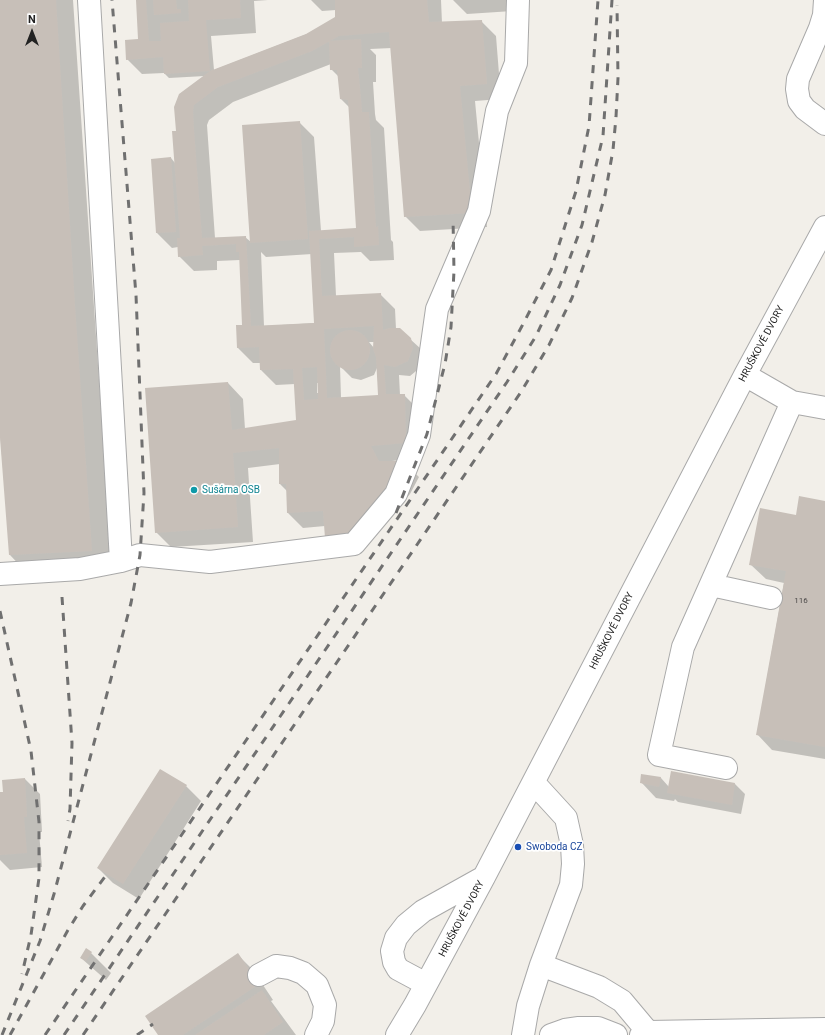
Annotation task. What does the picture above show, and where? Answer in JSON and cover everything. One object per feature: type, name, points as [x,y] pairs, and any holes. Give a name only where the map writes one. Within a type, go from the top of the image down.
[{"type":"street","points":[[89,0],[121,560]]},
{"type":"street","points":[[0,574],[80,569],[140,555],[210,562],[354,544],[396,494],[418,435],[437,309],[479,211],[497,111],[516,63],[518,0]]},
{"type":"street","points":[[825,0],[824,15],[820,28],[798,79],[797,89],[799,101],[805,109],[825,124]]},
{"type":"street","name":"HRUŠKOVÉ DVORY","points":[[397,1035],[534,783],[745,375],[825,227]]},
{"type":"street","points":[[745,375],[792,402],[825,408]]},
{"type":"street","points":[[726,768],[659,755],[684,647],[792,402]]},
{"type":"street","points":[[711,585],[771,598]]},
{"type":"street","points":[[523,1035],[528,1006],[541,965],[571,885],[572,845],[566,818],[534,783]]},
{"type":"street","points":[[426,984],[398,969],[394,962],[392,951],[396,938],[406,924],[423,912],[484,877]]},
{"type":"street","points":[[541,965],[599,987],[622,1000],[644,1034],[825,1029]]},
{"type":"street","points":[[259,974],[276,966],[290,968],[303,973],[317,985],[325,1005],[323,1021],[316,1035]]},
{"type":"street","points":[[551,1035],[565,1030],[598,1028],[616,1035]]},
{"type":"building","points":[[0,0],[56,0],[92,551],[9,555],[0,438]]},
{"type":"building","points":[[136,0],[146,0],[149,41],[161,41],[160,23],[189,21],[188,0],[240,0],[241,18],[206,20],[210,71],[164,74],[163,57],[126,60],[125,40],[138,39]]},
{"type":"building","points":[[153,0],[176,0],[177,9],[181,9],[181,13],[154,15]]},
{"type":"building","points":[[335,0],[427,0],[429,22],[482,20],[487,84],[460,86],[472,213],[404,217],[389,32],[339,36],[330,41],[361,39],[362,68],[358,68],[362,112],[369,112],[376,227],[378,226],[379,245],[354,247],[354,237],[319,239],[322,296],[381,293],[383,330],[400,328],[411,338],[413,348],[408,361],[395,367],[384,365],[386,394],[405,394],[406,443],[371,446],[379,461],[405,461],[395,479],[346,536],[325,538],[323,511],[287,513],[286,484],[279,484],[279,448],[233,453],[238,527],[155,533],[145,388],[228,382],[232,430],[296,420],[293,369],[260,370],[259,347],[237,348],[236,325],[242,325],[239,252],[236,252],[236,244],[202,246],[203,255],[178,257],[177,238],[180,238],[172,131],[176,131],[174,107],[179,94],[210,71],[306,34],[335,17]],"holes":[[[329,42],[330,70],[337,70],[340,99],[348,100],[356,228],[309,231],[314,323],[251,326],[246,236],[202,238],[194,130],[194,105],[218,87],[312,51]],[[374,326],[373,349],[376,357],[378,395],[327,398],[324,329]],[[317,367],[318,399],[304,400],[302,368]]]},
{"type":"building","points":[[300,121],[308,239],[250,243],[242,125]]},
{"type":"building","points":[[171,157],[176,232],[156,233],[151,159]]},
{"type":"building","points":[[346,330],[354,330],[361,333],[367,339],[370,350],[367,361],[361,367],[354,370],[346,370],[339,367],[333,361],[330,354],[330,346],[333,339],[339,333]]},
{"type":"building","points":[[799,496],[825,501],[825,747],[756,735],[786,571],[749,565],[760,508],[796,515]]},
{"type":"building","points":[[160,769],[187,785],[123,884],[97,868]]},
{"type":"building","points":[[671,771],[735,783],[732,805],[667,793]]},
{"type":"building","points":[[641,774],[661,777],[659,787],[640,783]]},
{"type":"building","points":[[25,778],[27,817],[24,817],[27,853],[0,855],[0,792],[3,792],[2,780]]},
{"type":"building","points":[[86,948],[92,952],[86,961],[80,958]]},
{"type":"building","points":[[238,953],[259,984],[183,1035],[158,1035],[145,1016]]},
{"type":"building","points":[[262,990],[283,1022],[264,1035],[195,1035]]},
{"type":"railway","points":[[2,1035],[40,941],[54,894],[131,603],[140,555],[144,493],[136,295],[112,0]]},
{"type":"railway","points":[[45,1035],[496,374],[522,326],[551,270],[576,191],[589,126],[598,0]]},
{"type":"railway","points":[[64,1035],[507,382],[536,336],[560,285],[582,225],[603,136],[612,0]]},
{"type":"railway","points":[[83,1035],[521,392],[549,345],[572,298],[592,242],[605,195],[613,150],[616,117],[618,78],[617,5]]},
{"type":"railway","points":[[396,513],[427,434],[445,364],[451,327],[454,271],[453,218]]},
{"type":"railway","points":[[62,597],[72,743],[70,809],[68,821]]},
{"type":"railway","points":[[0,611],[31,751],[39,822],[39,878],[31,935],[22,974]]},
{"type":"railway","points":[[10,1035],[68,930],[83,906],[107,874]]},
{"type":"railway","points":[[137,1035],[153,1024]]},
{"type":"place","name":"Sušárna OSB","points":[[194,490]]},
{"type":"place","name":"Swoboda CZ","points":[[518,847]]}]
